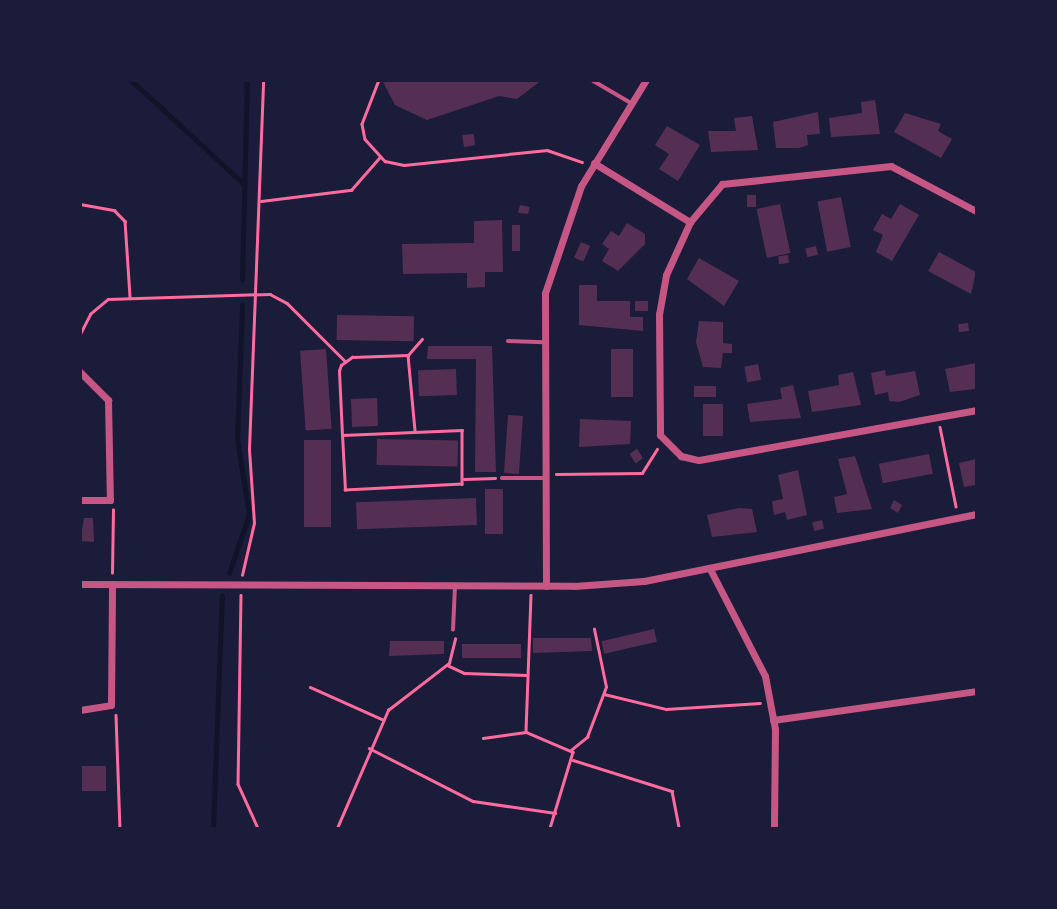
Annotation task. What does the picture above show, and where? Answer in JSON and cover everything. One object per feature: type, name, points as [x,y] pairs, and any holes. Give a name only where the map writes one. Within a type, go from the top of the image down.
[{"type":"street","points":[[546,586],[545,293],[558,240],[594,163],[646,80]]},
{"type":"street","points":[[594,163],[690,222]]},
{"type":"street","points":[[976,211],[891,166],[722,184],[690,222],[666,275],[659,314],[660,435],[681,456],[699,460],[938,413],[976,410]]},
{"type":"street","points":[[80,372],[108,400],[110,500],[80,500]]},
{"type":"street","points":[[80,584],[546,586],[710,569],[976,514]]},
{"type":"street","points":[[710,569],[765,676],[773,720],[774,828]]},
{"type":"street","points":[[80,710],[111,705],[112,584]]},
{"type":"street","points":[[773,720],[976,691]]},
{"type":"lane","points":[[592,80],[631,103]]},
{"type":"lane","points":[[508,341],[544,342]]},
{"type":"lane","points":[[502,478],[546,476]]},
{"type":"lane","points":[[453,630],[455,584]]},
{"type":"path","points":[[258,828],[238,784],[241,584],[254,523],[249,449],[259,295],[263,80]]},
{"type":"path","points":[[379,80],[362,116],[365,139],[379,158],[404,165],[547,150],[594,163]]},
{"type":"path","points":[[261,201],[351,190],[379,158]]},
{"type":"path","points":[[80,204],[103,206],[120,214],[127,227],[130,298]]},
{"type":"path","points":[[80,334],[102,301],[259,295],[288,303],[344,361],[342,435],[347,493],[459,486],[464,479],[462,430],[342,435]]},
{"type":"path","points":[[344,361],[408,355],[422,339]]},
{"type":"path","points":[[408,355],[415,431]]},
{"type":"path","points":[[938,413],[958,518]]},
{"type":"path","points":[[546,476],[642,473],[653,465],[660,435]]},
{"type":"path","points":[[464,479],[502,478]]},
{"type":"path","points":[[110,500],[112,584]]},
{"type":"path","points":[[526,732],[526,675],[533,585]]},
{"type":"path","points":[[571,750],[587,737],[604,694],[594,629]]},
{"type":"path","points":[[337,828],[355,775],[382,719],[408,690],[446,665],[455,636]]},
{"type":"path","points":[[446,665],[464,673],[526,675]]},
{"type":"path","points":[[310,687],[382,719]]},
{"type":"path","points":[[604,694],[666,709],[769,701]]},
{"type":"path","points":[[111,705],[119,722],[120,828]]},
{"type":"path","points":[[483,738],[526,732],[571,750]]},
{"type":"path","points":[[369,748],[473,801],[554,815]]},
{"type":"path","points":[[550,828],[573,761],[571,750]]},
{"type":"path","points":[[573,761],[672,791],[679,828]]},
{"type":"building","points":[[382,80],[542,80],[517,99],[499,96],[427,120],[395,105]]},
{"type":"building","points":[[875,100],[880,134],[831,137],[829,118],[862,113],[861,102]]},
{"type":"building","points":[[818,112],[820,134],[807,135],[808,145],[799,148],[776,148],[773,122]]},
{"type":"building","points":[[905,113],[941,124],[938,131],[952,139],[941,158],[894,132]]},
{"type":"building","points":[[752,116],[758,150],[711,152],[708,131],[736,131],[734,118]]},
{"type":"building","points":[[667,126],[700,145],[678,181],[659,169],[669,154],[655,145]]},
{"type":"building","points":[[474,134],[475,145],[464,147],[462,135]]},
{"type":"building","points":[[747,195],[756,195],[756,207],[747,207]]},
{"type":"building","points":[[841,197],[851,247],[827,252],[817,202]]},
{"type":"building","points":[[780,204],[790,253],[767,258],[757,209]]},
{"type":"building","points":[[900,204],[919,215],[892,261],[876,252],[883,235],[873,230],[882,214],[891,219]]},
{"type":"building","points":[[520,205],[530,207],[528,214],[518,213]]},
{"type":"building","points":[[502,220],[503,272],[485,272],[485,287],[467,288],[467,273],[403,274],[402,244],[474,243],[474,221]]},
{"type":"building","points":[[627,223],[645,234],[645,244],[618,271],[602,261],[609,249],[602,244],[611,231],[619,236]]},
{"type":"building","points":[[512,225],[520,225],[520,251],[512,251]]},
{"type":"building","points":[[581,242],[590,246],[583,262],[574,258]]},
{"type":"building","points":[[816,246],[818,255],[807,257],[805,248]]},
{"type":"building","points":[[939,252],[976,272],[971,294],[928,271]]},
{"type":"building","points":[[788,255],[789,263],[779,264],[778,256]]},
{"type":"building","points":[[699,258],[739,281],[724,306],[687,279]]},
{"type":"building","points":[[579,285],[597,285],[597,301],[630,301],[630,317],[643,317],[643,331],[579,325]]},
{"type":"building","points":[[635,301],[648,301],[648,311],[635,311]]},
{"type":"building","points":[[337,315],[414,316],[414,341],[337,340]]},
{"type":"building","points":[[699,321],[723,322],[723,343],[732,344],[732,353],[723,353],[721,368],[703,367],[696,342]]},
{"type":"building","points":[[968,323],[969,331],[959,332],[958,324]]},
{"type":"building","points":[[428,346],[492,346],[496,472],[475,472],[476,359],[427,359]]},
{"type":"building","points":[[326,349],[332,429],[306,431],[300,351]]},
{"type":"building","points":[[611,349],[633,349],[633,397],[611,397]]},
{"type":"building","points":[[976,363],[975,389],[950,392],[945,369]]},
{"type":"building","points":[[758,364],[761,380],[747,382],[744,367]]},
{"type":"building","points":[[456,369],[457,395],[419,396],[418,370]]},
{"type":"building","points":[[885,370],[886,376],[915,371],[920,395],[899,402],[889,401],[888,392],[875,395],[871,373]]},
{"type":"building","points":[[853,372],[861,405],[812,412],[808,391],[839,385],[838,375]]},
{"type":"building","points":[[793,385],[801,418],[750,422],[747,404],[782,399],[780,388]]},
{"type":"building","points":[[694,386],[716,386],[716,397],[694,397]]},
{"type":"building","points":[[377,398],[378,426],[352,427],[351,399]]},
{"type":"building","points":[[703,404],[723,404],[723,436],[703,436]]},
{"type":"building","points":[[508,415],[523,416],[519,474],[504,473]]},
{"type":"building","points":[[580,419],[631,421],[630,444],[579,447]]},
{"type":"building","points":[[377,439],[458,440],[458,466],[377,465]]},
{"type":"building","points":[[304,440],[331,440],[331,527],[304,527]]},
{"type":"building","points":[[637,449],[643,458],[636,463],[630,454]]},
{"type":"building","points":[[929,454],[933,474],[883,483],[879,464]]},
{"type":"building","points":[[855,456],[872,509],[837,513],[834,497],[847,494],[838,459]]},
{"type":"building","points":[[976,459],[976,485],[964,487],[959,463]]},
{"type":"building","points":[[798,470],[807,515],[787,520],[785,512],[774,515],[772,501],[783,499],[778,475]]},
{"type":"building","points":[[485,489],[503,489],[503,534],[485,534]]},
{"type":"building","points":[[476,498],[477,525],[357,529],[356,502]]},
{"type":"building","points":[[894,500],[902,505],[898,513],[890,508]]},
{"type":"building","points":[[739,508],[752,509],[757,532],[712,537],[707,515]]},
{"type":"building","points":[[84,518],[93,518],[94,542],[80,541]]},
{"type":"building","points":[[822,520],[824,529],[814,531],[812,522]]},
{"type":"building","points":[[654,629],[657,642],[604,654],[601,641]]},
{"type":"building","points":[[533,638],[591,638],[592,651],[533,653]]},
{"type":"building","points":[[390,641],[444,641],[444,654],[389,656]]},
{"type":"building","points":[[462,644],[521,644],[521,658],[462,658]]},
{"type":"building","points":[[80,766],[106,766],[106,791],[80,791]]},
{"type":"waterway","points":[[131,80],[244,184]]},
{"type":"waterway","points":[[242,280],[247,80]]},
{"type":"waterway","points":[[229,573],[249,515],[237,438],[242,305]]},
{"type":"waterway","points":[[213,828],[222,596]]}]
